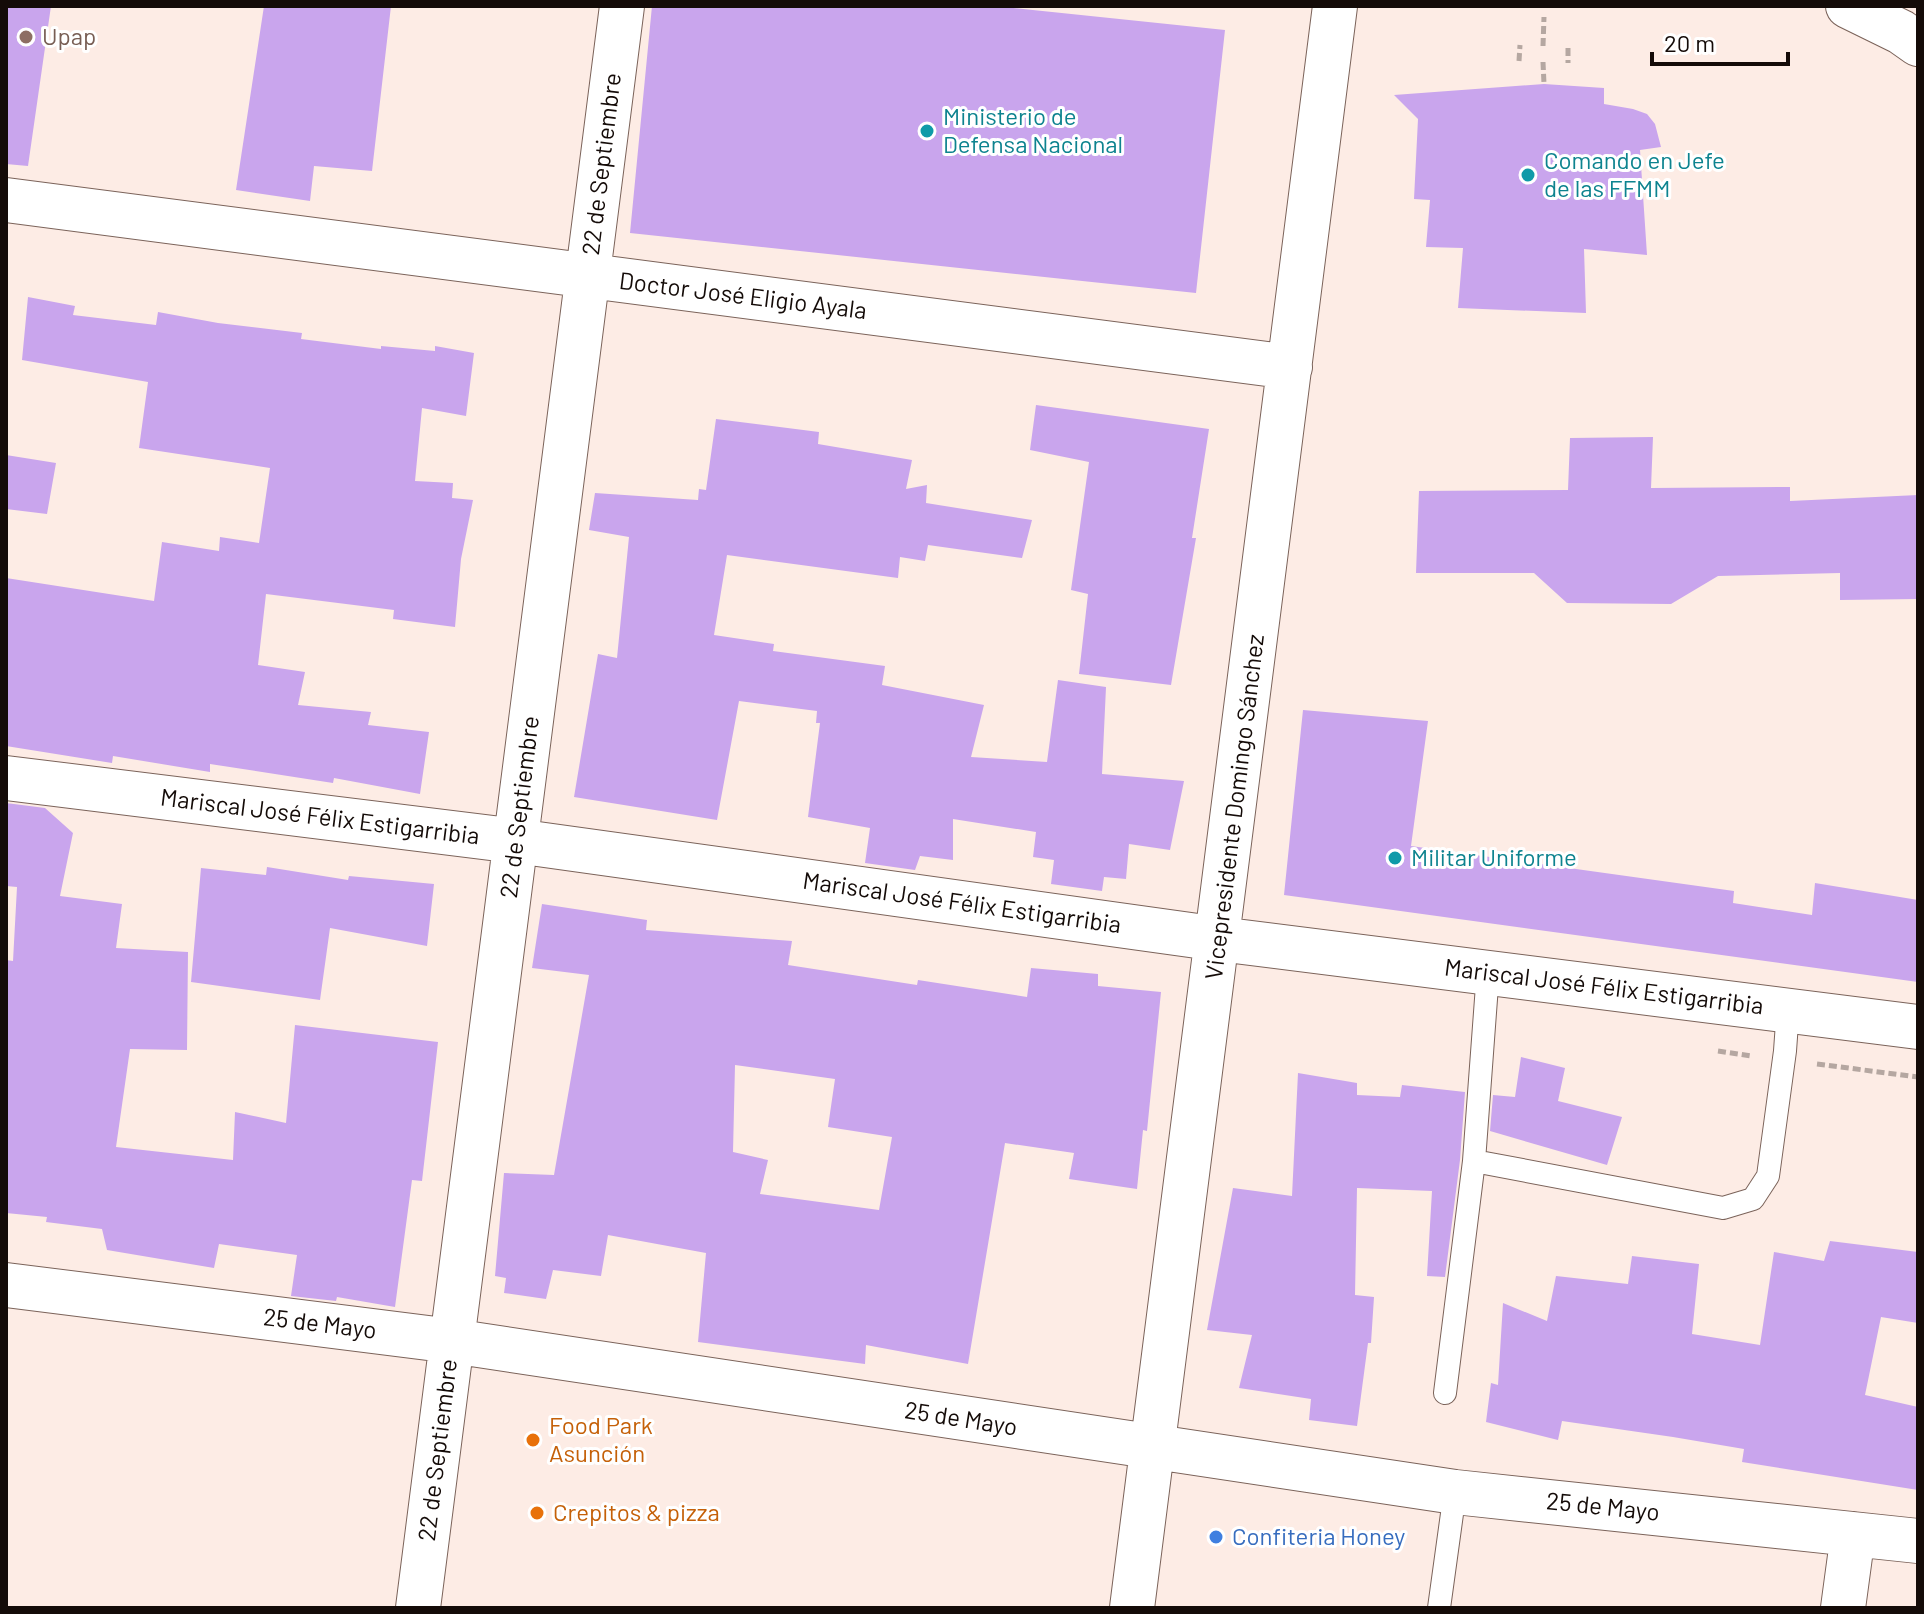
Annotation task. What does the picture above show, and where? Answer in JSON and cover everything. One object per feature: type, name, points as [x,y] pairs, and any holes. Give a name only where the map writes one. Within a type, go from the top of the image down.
[{"type":"main road","name":"22 de Septiembre","points":[[418,1608],[622,6]]},
{"type":"main road","name":"Vicepresidente Domingo Sánchez","points":[[1132,1608],[1335,6]]},
{"type":"main road","points":[[1848,6],[1901,32],[1918,44]]},
{"type":"main road","name":"Doctor José Eligio Ayala","points":[[6,200],[1290,367]]},
{"type":"main road","name":"Mariscal José Félix Estigarribia","points":[[6,778],[516,841],[1219,939],[1918,1027]]},
{"type":"main road","name":"25 de Mayo","points":[[6,1285],[452,1341],[1455,1492],[1918,1541]]},
{"type":"main road","points":[[1843,1608],[1853,1534]]},
{"type":"lane","points":[[1445,1393],[1474,1161],[1488,972]]},
{"type":"lane","points":[[1474,1161],[1723,1208],[1753,1199],[1768,1176],[1788,1009]]},
{"type":"lane","points":[[1439,1608],[1455,1492]]},
{"type":"path","points":[[1543,46],[1544,17]]},
{"type":"path","points":[[1519,61],[1520,45]]},
{"type":"path","points":[[1568,48],[1568,63]]},
{"type":"path","points":[[1543,62],[1544,84]]},
{"type":"building","points":[[6,6],[51,6],[28,166],[6,164]]},
{"type":"building","points":[[264,6],[391,6],[372,171],[314,166],[310,201],[236,190]]},
{"type":"building","name":"Ministerio de Defensa Nacional","points":[[652,6],[995,6],[1225,30],[1196,293],[630,233]]},
{"type":"building","name":"Comando en Jefe de las FFMM","points":[[1544,84],[1604,88],[1604,104],[1647,114],[1655,124],[1661,147],[1640,150],[1647,255],[1584,249],[1586,313],[1458,308],[1463,248],[1426,247],[1430,200],[1414,199],[1418,119],[1394,95]]},
{"type":"building","points":[[28,297],[75,306],[73,315],[156,325],[158,312],[302,333],[301,339],[381,349],[381,346],[435,351],[435,346],[474,353],[466,416],[422,408],[415,481],[453,483],[452,498],[473,500],[461,559],[455,627],[393,619],[394,610],[266,594],[258,665],[305,672],[298,705],[371,712],[368,725],[429,732],[420,794],[334,778],[333,783],[210,764],[210,772],[113,756],[112,763],[6,746],[6,578],[154,601],[162,542],[219,551],[220,537],[259,543],[270,468],[139,448],[148,382],[22,360]]},
{"type":"building","points":[[1036,405],[1209,429],[1192,538],[1196,538],[1171,685],[1079,674],[1088,594],[1071,590],[1089,462],[1030,450]]},
{"type":"building","points":[[716,419],[819,432],[818,444],[912,460],[906,489],[927,485],[926,503],[1032,520],[1022,558],[928,545],[925,561],[900,557],[898,578],[727,555],[714,635],[774,644],[773,651],[885,666],[882,685],[984,705],[971,757],[1047,762],[1058,680],[1106,687],[1102,774],[1184,781],[1170,850],[1129,844],[1126,879],[1104,877],[1102,891],[1051,884],[1054,860],[1033,857],[1036,832],[953,819],[953,860],[920,856],[915,870],[865,863],[870,828],[808,817],[820,723],[816,723],[817,711],[739,701],[717,820],[574,797],[598,654],[617,658],[629,537],[589,530],[595,493],[698,500],[699,489],[706,490]]},
{"type":"building","points":[[1653,437],[1651,488],[1790,487],[1790,501],[1918,495],[1918,599],[1840,600],[1840,573],[1718,576],[1671,604],[1567,603],[1534,573],[1416,573],[1419,491],[1568,490],[1570,438]]},
{"type":"building","points":[[6,455],[56,463],[47,514],[6,509]]},
{"type":"building","name":"Militar Uniforme","points":[[1303,710],[1428,721],[1411,846],[1734,891],[1733,903],[1812,915],[1815,883],[1918,900],[1918,982],[1284,895]]},
{"type":"building","points":[[6,803],[45,808],[73,833],[60,896],[122,904],[116,948],[188,952],[187,1050],[130,1049],[116,1147],[233,1160],[235,1112],[286,1123],[295,1025],[438,1042],[422,1181],[412,1180],[395,1307],[337,1297],[336,1301],[291,1296],[297,1255],[219,1244],[214,1268],[107,1250],[102,1229],[46,1222],[47,1217],[6,1213],[6,960],[13,961],[17,887],[6,886]]},
{"type":"building","points":[[267,867],[348,880],[349,876],[434,884],[427,946],[330,928],[320,1000],[191,982],[201,868],[266,875]]},
{"type":"building","points":[[542,904],[647,920],[646,930],[792,941],[788,965],[917,985],[918,980],[1027,997],[1031,968],[1098,974],[1098,986],[1161,992],[1147,1131],[1143,1130],[1137,1189],[1069,1179],[1074,1153],[1005,1143],[968,1364],[866,1345],[865,1364],[698,1342],[706,1253],[608,1235],[601,1276],[553,1270],[546,1299],[504,1293],[506,1278],[495,1276],[504,1173],[554,1175],[589,975],[532,968]],"holes":[[[735,1065],[835,1079],[828,1127],[892,1137],[879,1210],[760,1194],[768,1160],[733,1152]]]},
{"type":"building","points":[[1521,1057],[1565,1068],[1558,1101],[1622,1117],[1607,1165],[1490,1131],[1493,1095],[1515,1097]]},
{"type":"building","points":[[1298,1073],[1357,1083],[1357,1095],[1400,1097],[1402,1085],[1465,1092],[1445,1277],[1427,1276],[1432,1191],[1357,1188],[1355,1295],[1374,1297],[1371,1343],[1368,1343],[1357,1426],[1309,1420],[1311,1399],[1239,1388],[1252,1335],[1207,1330],[1233,1188],[1292,1196]]},
{"type":"building","points":[[1830,1241],[1918,1252],[1918,1323],[1881,1317],[1865,1395],[1918,1407],[1918,1490],[1742,1462],[1744,1449],[1673,1437],[1562,1421],[1558,1440],[1486,1422],[1491,1383],[1498,1385],[1503,1303],[1547,1321],[1556,1276],[1628,1284],[1632,1256],[1699,1264],[1692,1334],[1760,1345],[1774,1252],[1824,1261]]},
{"type":"place","name":"Upap","points":[[26,37]]},
{"type":"place","name":"Ministerio de Defensa Nacional","points":[[927,131]]},
{"type":"place","name":"Comando en Jefe de las FFMM","points":[[1528,175]]},
{"type":"place","name":"Militar Uniforme","points":[[1395,858]]},
{"type":"place","name":"Food Park Asunción","points":[[533,1440]]},
{"type":"place","name":"Crepitos & pizza","points":[[537,1513]]},
{"type":"place","name":"Confiteria Honey","points":[[1216,1537]]}]
